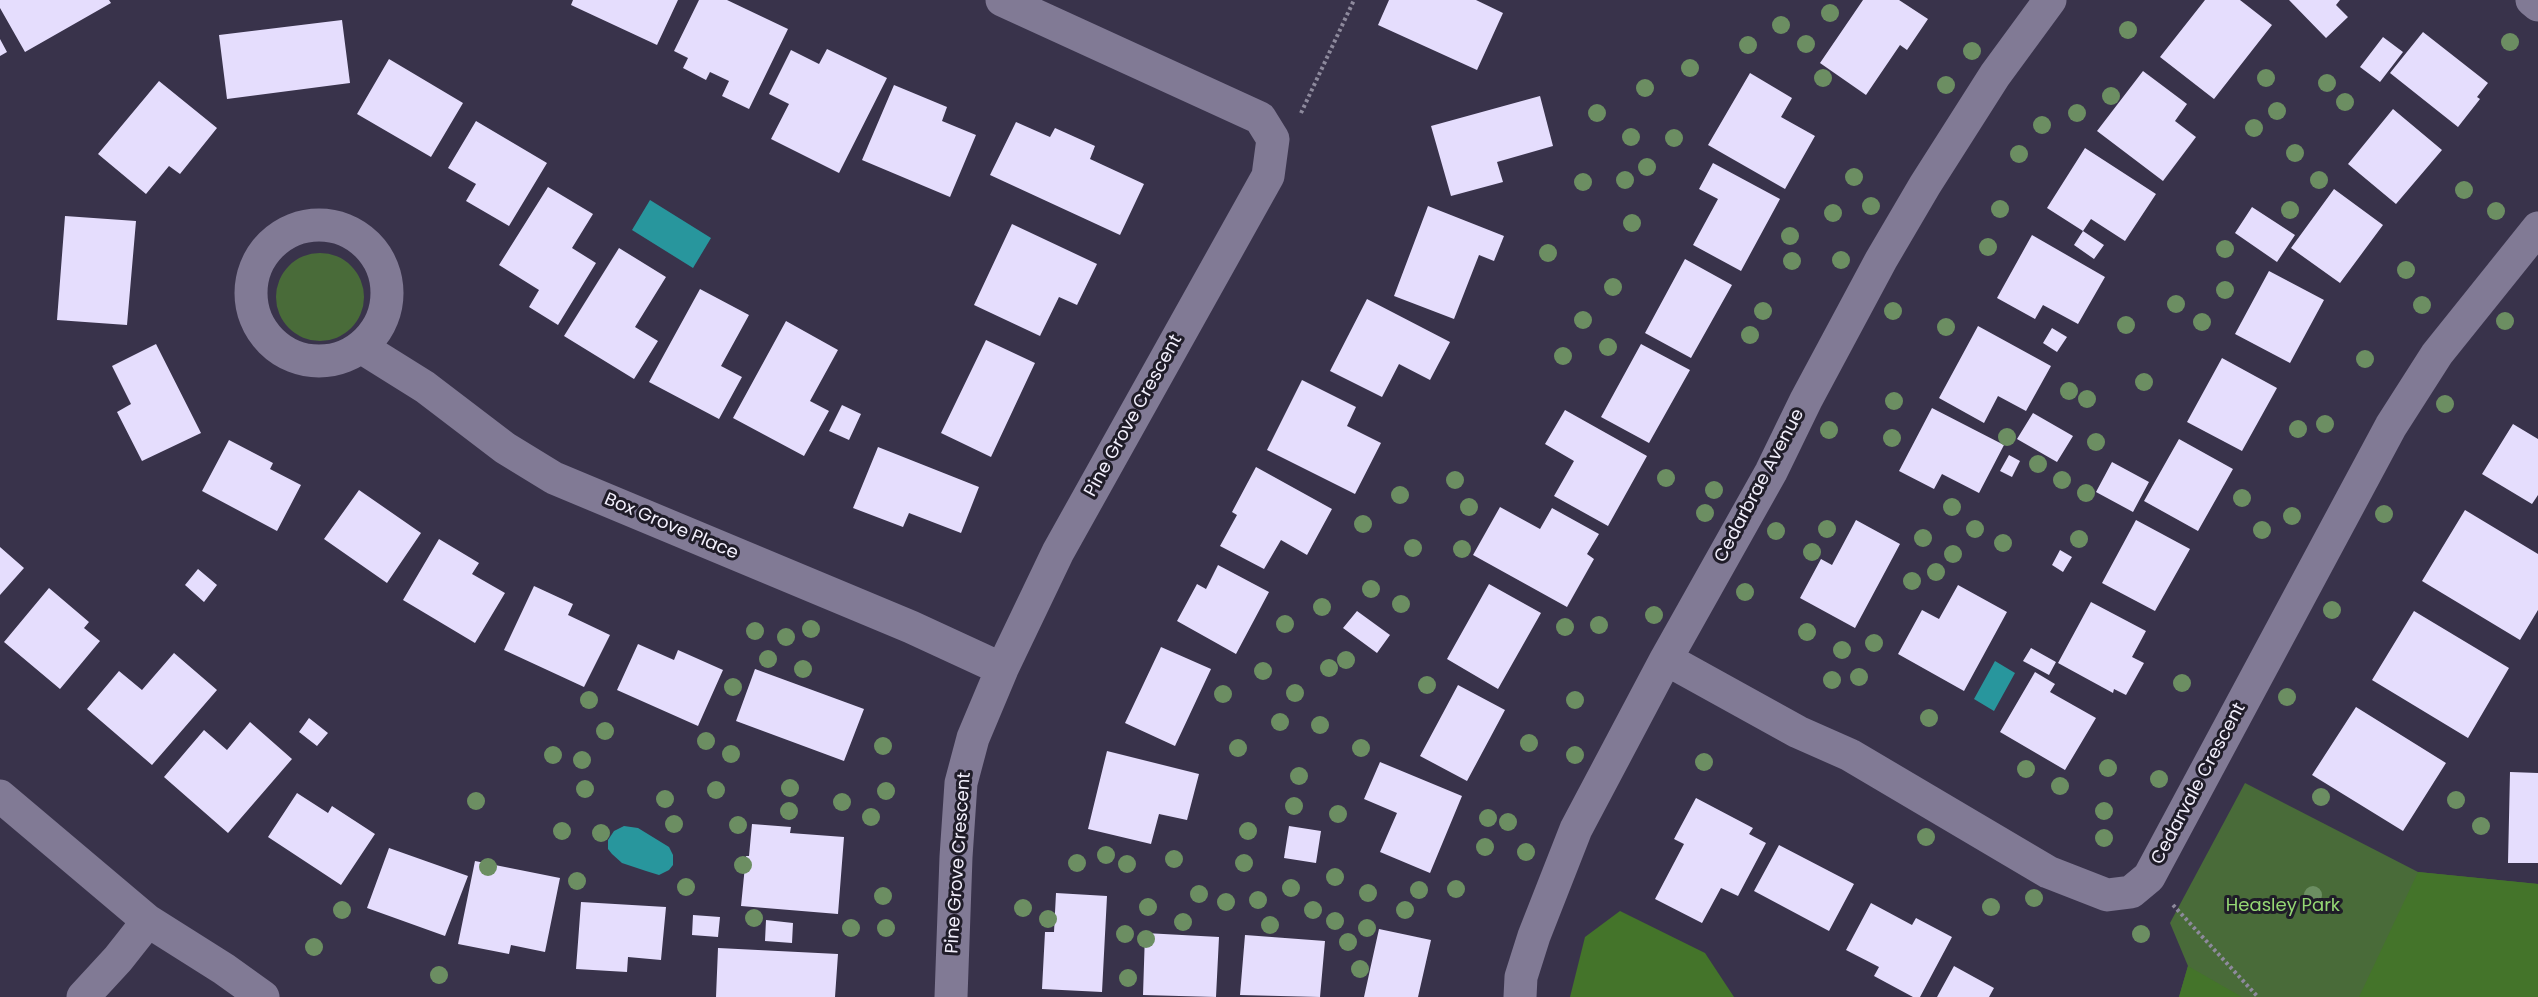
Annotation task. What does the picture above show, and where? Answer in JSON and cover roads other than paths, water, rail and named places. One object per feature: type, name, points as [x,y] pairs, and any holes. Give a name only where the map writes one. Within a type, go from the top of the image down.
[{"type":"street","name":"Pine Grove Crescent","points":[[951,997],[961,783],[973,738],[1002,669],[1058,552],[1268,176],[1273,139],[1260,118],[1002,0]]},
{"type":"street","name":"Cedarbrae Avenue","points":[[1520,997],[1521,977],[1534,936],[1576,829],[1666,659],[1772,472],[1806,400],[1903,223],[1995,75],[2050,0]]},
{"type":"street","points":[[2532,0],[2538,5]]},
{"type":"street","points":[[324,225],[352,232],[375,253],[387,281],[387,304],[378,329],[361,346],[342,357],[319,361],[294,356],[274,344],[265,334],[254,314],[251,290],[256,267],[268,247],[279,237],[301,227],[324,225]]},
{"type":"street","name":"Cedarvale Crescent","points":[[1666,659],[1798,732],[1850,755],[2048,872],[2107,895],[2131,892],[2149,877],[2391,426],[2437,354],[2538,228]]},
{"type":"street","name":"Box Grove Place","points":[[361,346],[425,387],[505,448],[554,478],[911,627],[1002,669]]},
{"type":"street","points":[[0,796],[148,921],[224,969],[262,997]]},
{"type":"street","points":[[83,997],[118,959],[148,921]]},
{"type":"park label","name":"Heasley Park","points":[[2283,906]]}]
